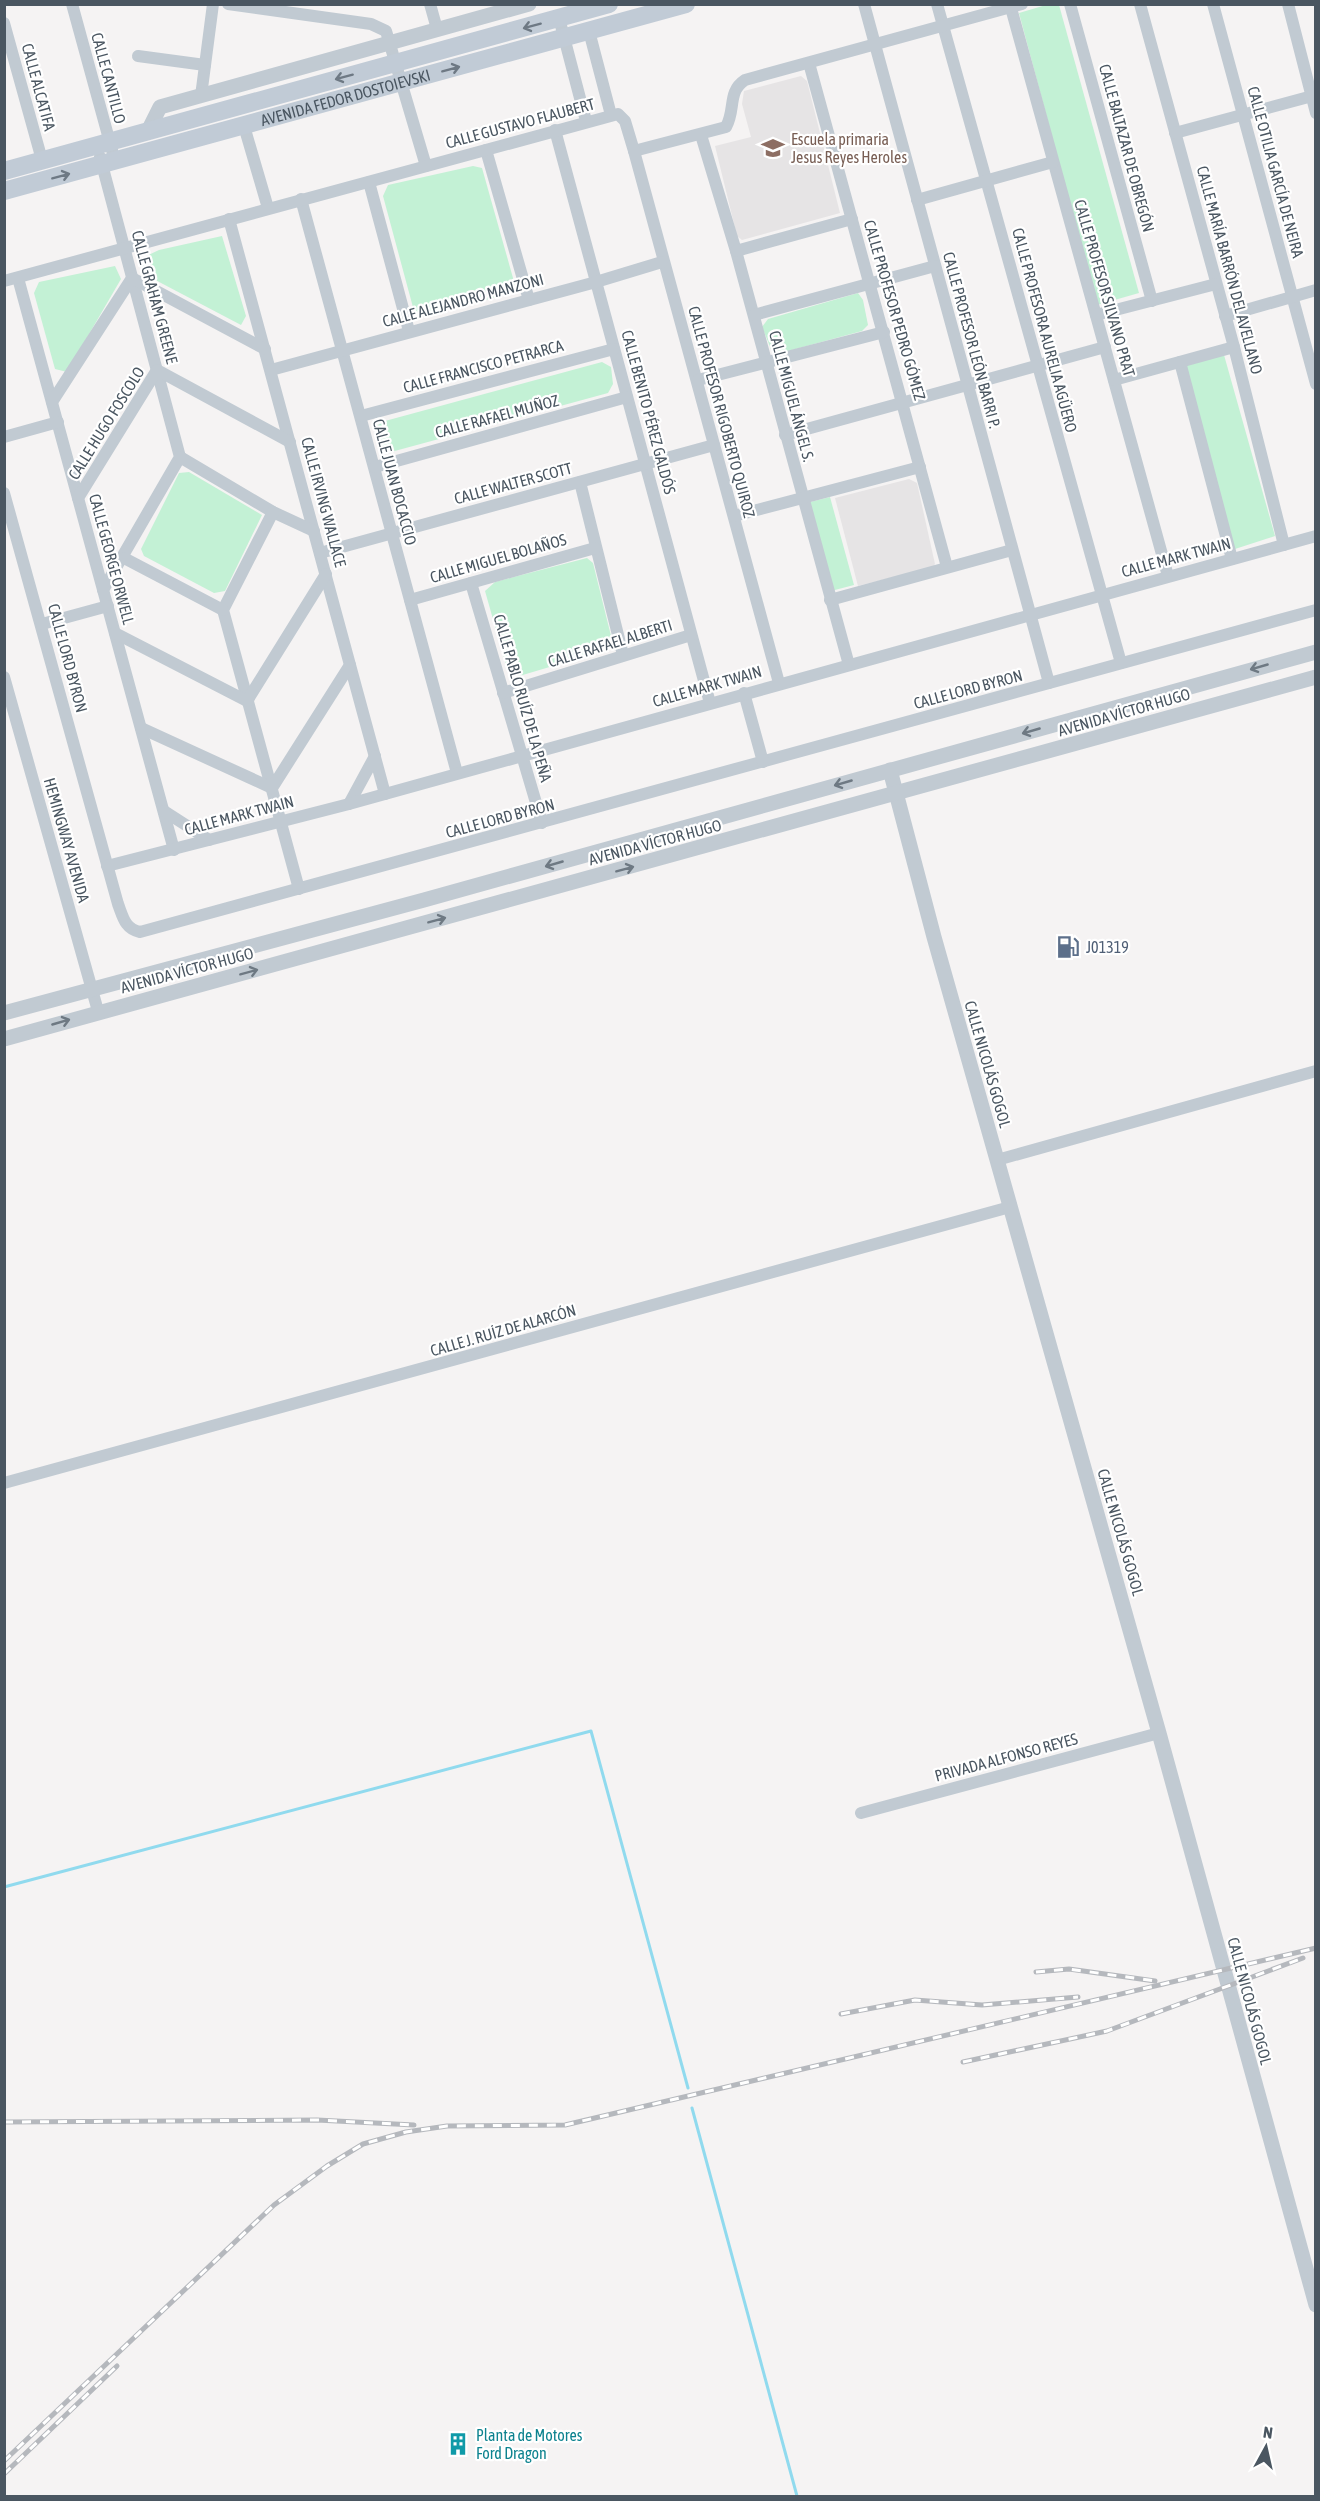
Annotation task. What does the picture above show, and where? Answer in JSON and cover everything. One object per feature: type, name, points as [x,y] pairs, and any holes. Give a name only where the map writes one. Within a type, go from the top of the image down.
[{"type":"main road","name":"AVENIDA FEDOR DOSTOIEVSKI","points":[[4,171],[609,4]]},
{"type":"main road","name":"AVENIDA FEDOR DOSTOIEVSKI","points":[[4,191],[686,4]]},
{"type":"street","name":"CALLE CANTILLO","points":[[72,4],[103,143]]},
{"type":"street","points":[[201,96],[213,4]]},
{"type":"street","points":[[228,4],[371,24],[386,31],[426,166]]},
{"type":"street","points":[[430,4],[437,28]]},
{"type":"street","points":[[148,131],[160,107],[437,28],[487,10],[529,4]]},
{"type":"street","name":"CALLE PROFESOR LEÓN BARRI P.","points":[[864,4],[1049,683]]},
{"type":"street","name":"CALLE PROFESORA AURELIA AGÜERO","points":[[937,4],[1121,663]]},
{"type":"street","name":"CALLE BALTAZAR DE OBREGÓN","points":[[1070,4],[1152,301]]},
{"type":"street","name":"CALLE MARÍA BARRÓN DEL AVELLANO","points":[[1140,4],[1234,347],[1284,545]]},
{"type":"street","name":"CALLE OTILIA GARCÍA DE NEIRA","points":[[1213,4],[1316,384]]},
{"type":"street","points":[[1288,4],[1316,113]]},
{"type":"street","points":[[634,151],[726,127],[737,86],[746,80],[1017,6]]},
{"type":"street","name":"CALLE PROFESOR SILVANO PRAT","points":[[1017,6],[1053,162],[1168,576]]},
{"type":"street","points":[[559,18],[586,121]]},
{"type":"street","name":"CALLE ALCATIFA","points":[[4,23],[42,160]]},
{"type":"street","points":[[589,31],[611,115]]},
{"type":"street","points":[[138,56],[205,64]]},
{"type":"street","name":"CALLE PROFESOR PEDRO GÓMEZ","points":[[809,63],[947,567]]},
{"type":"street","points":[[1175,133],[1313,96]]},
{"type":"street","name":"CALLE GUSTAVO FLAUBERT","points":[[4,281],[611,115],[618,114],[623,117],[634,151]]},
{"type":"street","points":[[244,126],[268,208]]},
{"type":"street","name":"CALLE BENITO PÉREZ GALDÓS","points":[[555,130],[710,703]]},
{"type":"street","name":"CALLE MIGUEL ÁNGEL S.","points":[[701,135],[754,315],[849,665]]},
{"type":"street","name":"CALLE GRAHAM GREENE","points":[[103,143],[132,278],[180,457]]},
{"type":"street","points":[[486,150],[529,300]]},
{"type":"street","name":"CALLE PROFESOR RIGOBERTO QUIROZ","points":[[634,151],[662,261],[698,380],[779,683]]},
{"type":"street","points":[[917,200],[1053,162]]},
{"type":"street","points":[[369,182],[409,331]]},
{"type":"street","name":"CALLE JUAN BOCACCIO","points":[[302,199],[340,350],[361,416],[457,773]]},
{"type":"street","name":"CALLE IRVING WALLACE","points":[[229,219],[385,794]]},
{"type":"street","points":[[736,251],[852,219]]},
{"type":"street","name":"CALLE ALEJANDRO MANZONI","points":[[271,370],[596,282],[662,261]]},
{"type":"street","points":[[754,315],[935,266]]},
{"type":"street","name":"CALLE GEORGE ORWELL","points":[[18,278],[174,850]]},
{"type":"street","points":[[52,402],[132,278],[265,349]]},
{"type":"street","points":[[1096,315],[1216,284]]},
{"type":"street","points":[[1225,316],[1316,290]]},
{"type":"street","points":[[698,380],[884,332]]},
{"type":"street","points":[[785,435],[1105,347]]},
{"type":"street","points":[[1114,380],[1234,347]]},
{"type":"street","name":"CALLE FRANCISCO PETRARCA","points":[[361,416],[614,349]]},
{"type":"street","points":[[1180,362],[1232,559]]},
{"type":"street","name":"CALLE HUGO FOSCOLO","points":[[78,498],[157,370],[290,442]]},
{"type":"street","name":"CALLE RAFAEL MUÑOZ","points":[[375,467],[627,397]]},
{"type":"street","points":[[4,437],[58,422]]},
{"type":"street","name":"CALLE WALTER SCOTT","points":[[320,553],[714,445]]},
{"type":"street","points":[[103,590],[124,558],[180,457],[273,512],[314,531]]},
{"type":"street","points":[[734,516],[920,467]]},
{"type":"street","points":[[580,482],[623,655]]},
{"type":"street","name":"CALLE LORD BYRON","points":[[4,493],[107,866],[125,922],[133,931],[140,932],[1316,610]]},
{"type":"street","points":[[273,512],[223,610],[299,889]]},
{"type":"street","name":"CALLE MARK TWAIN","points":[[107,866],[349,804],[1316,536]]},
{"type":"street","name":"CALLE MIGUEL BOLAÑOS","points":[[410,600],[595,548]]},
{"type":"street","points":[[830,600],[1012,550]]},
{"type":"street","points":[[124,558],[223,610]]},
{"type":"street","points":[[246,700],[326,574]]},
{"type":"street","name":"CALLE PABLO RUÍZ DE LA PEÑA","points":[[471,583],[543,823]]},
{"type":"street","points":[[42,624],[108,606]]},
{"type":"street","points":[[115,633],[246,700]]},
{"type":"street","name":"CALLE RAFAEL ALBERTI","points":[[503,693],[691,635]]},
{"type":"street","name":"AVENIDA VÍCTOR HUGO","points":[[4,1014],[1316,652]]},
{"type":"street","points":[[272,788],[350,665]]},
{"type":"street","name":"AVENIDA VÍCTOR HUGO","points":[[4,1039],[98,1011],[251,972],[1316,677]]},
{"type":"street","name":"HEMINGWAY AVENIDA","points":[[4,678],[98,1011]]},
{"type":"street","points":[[744,693],[763,762]]},
{"type":"street","points":[[141,728],[272,788]]},
{"type":"street","points":[[349,804],[375,756]]},
{"type":"street","name":"CALLE NICOLÁS GOGOL","points":[[890,770],[1316,2305]]},
{"type":"street","points":[[164,812],[209,840]]},
{"type":"street","points":[[997,1160],[1316,1071]]},
{"type":"street","name":"CALLE J. RUÍZ DE ALARCÓN","points":[[4,1483],[1010,1207]]},
{"type":"street","name":"PRIVADA ALFONSO REYES","points":[[861,1813],[1159,1733]]},
{"type":"shaded area","points":[[801,76],[807,81],[840,213],[742,240],[737,236],[715,146],[751,137],[742,104],[744,91]]},
{"type":"shaded area","points":[[909,479],[917,483],[935,564],[933,567],[858,586],[835,498]]},
{"type":"green space","points":[[1046,5],[1059,5],[1139,293],[1097,305],[1019,13]]},
{"type":"green space","points":[[473,166],[482,168],[515,285],[512,293],[422,317],[414,311],[383,196],[388,185]]},
{"type":"green space","points":[[222,236],[246,316],[241,325],[142,273],[140,259],[159,250]]},
{"type":"green space","points":[[115,266],[121,279],[67,372],[55,369],[34,293],[39,282]]},
{"type":"green space","points":[[858,293],[863,300],[868,325],[862,331],[777,354],[771,349],[762,327],[768,319]]},
{"type":"green space","points":[[1224,355],[1275,536],[1235,549],[1183,366]]},
{"type":"green space","points":[[602,362],[611,367],[613,384],[608,393],[391,452],[381,449],[375,427],[385,421]]},
{"type":"green space","points":[[189,472],[262,515],[225,591],[214,593],[144,556],[141,549],[179,473]]},
{"type":"green space","points":[[830,497],[854,585],[831,591],[806,503]]},
{"type":"green space","points":[[587,558],[593,563],[613,644],[610,649],[516,677],[508,672],[485,591],[495,582]]},
{"type":"waterway","points":[[4,1887],[591,1731],[688,2088]]},
{"type":"waterway","points":[[692,2108],[797,2496]]},
{"type":"railway","points":[[4,2461],[274,2205],[327,2166],[363,2144],[406,2132],[447,2126],[565,2125],[1316,1948]]},
{"type":"railway","points":[[963,2062],[1107,2031],[1303,1958]]},
{"type":"railway","points":[[1036,1972],[1069,1969],[1155,1981]]},
{"type":"railway","points":[[841,2014],[915,2000],[982,2005],[1078,1997]]},
{"type":"railway","points":[[4,2122],[317,2120],[414,2125]]},
{"type":"railway","points":[[4,2474],[117,2366]]},
{"type":"place","name":"Escuela primaria Jesus Reyes Heroles","points":[[773,148]]},
{"type":"place","name":"J01319","points":[[1068,947]]},
{"type":"place","name":"Planta de Motores Ford Dragon","points":[[458,2444]]}]
